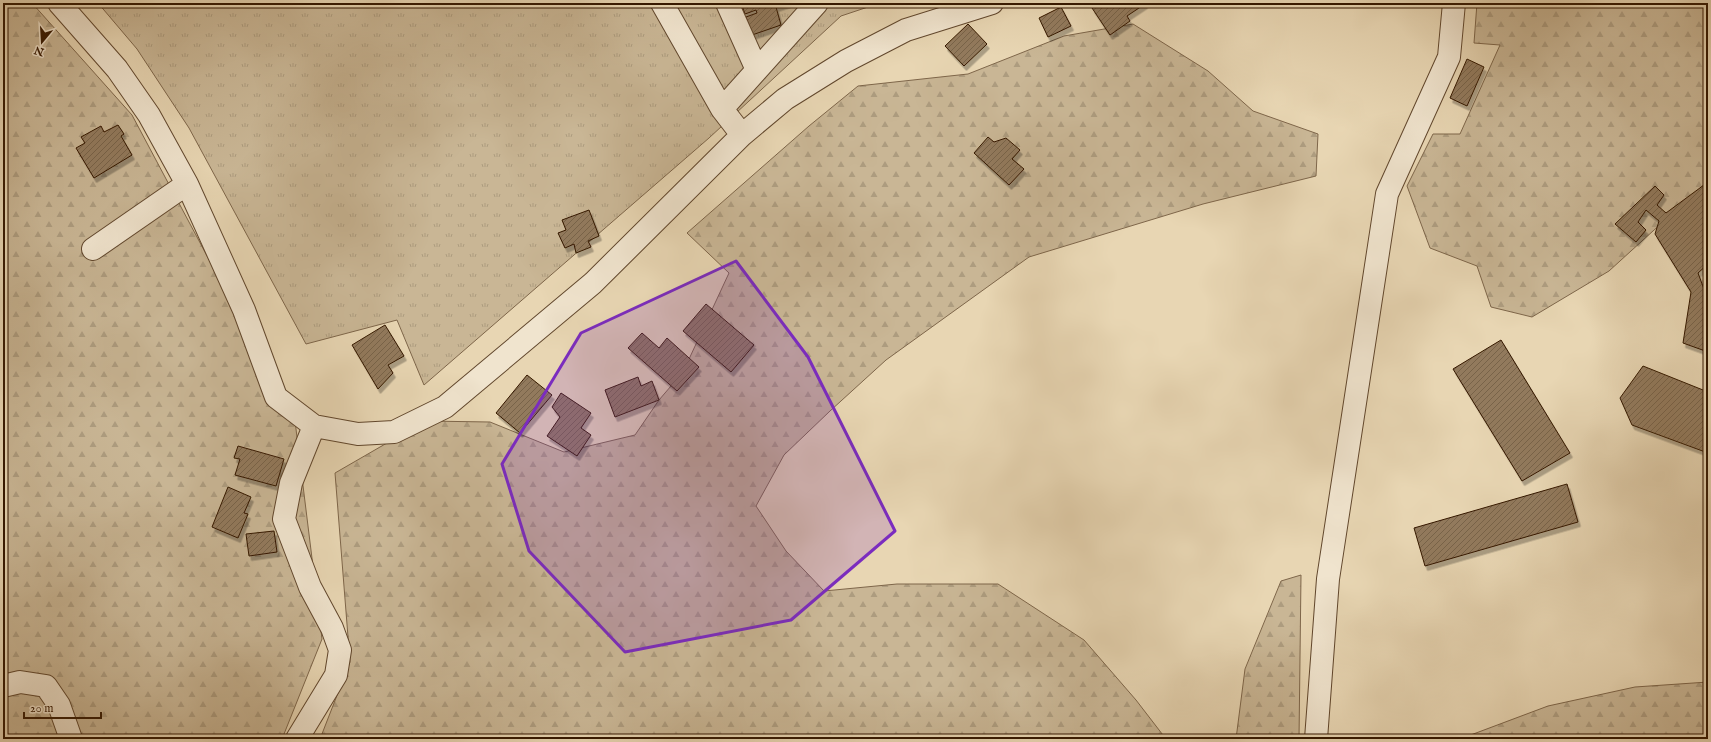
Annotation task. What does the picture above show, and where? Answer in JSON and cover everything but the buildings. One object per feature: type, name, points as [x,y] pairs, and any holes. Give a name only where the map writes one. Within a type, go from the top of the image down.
[{"type":"street","points":[[60,3],[117,69],[149,115],[187,184],[244,310],[276,397],[314,426],[358,434],[394,432],[445,408],[593,284],[742,135],[785,99],[846,61],[906,30],[992,3]]},
{"type":"street","points":[[662,3],[722,109],[742,135]]},
{"type":"street","points":[[727,3],[757,70]]},
{"type":"street","points":[[722,109],[817,3]]},
{"type":"street","points":[[1316,739],[1328,579],[1387,194],[1449,57],[1454,3]]},
{"type":"street","points":[[93,249],[187,184]]},
{"type":"street","points":[[297,739],[336,675],[340,650],[332,628],[310,587],[284,519],[291,483],[314,426]]},
{"type":"street","points":[[3,686],[20,682],[46,686],[59,705],[71,739]]},
{"type":"highlighted area","points":[[736,261],[808,357],[895,531],[791,620],[625,652],[529,551],[502,464],[581,333]]},
{"type":"green space","points":[[3,3],[32,3],[132,115],[295,421],[322,639],[282,739],[3,739]]},
{"type":"green space","points":[[98,3],[880,3],[841,16],[709,138],[424,385],[397,320],[306,344],[189,128],[137,49]]},
{"type":"green space","points":[[1477,3],[1708,3],[1708,181],[1609,271],[1532,317],[1491,307],[1477,266],[1430,248],[1407,186],[1433,134],[1460,134],[1500,45],[1474,43]]},
{"type":"green space","points":[[1133,24],[1208,71],[1253,111],[1318,134],[1316,176],[1203,204],[1029,257],[886,360],[830,411],[784,455],[756,506],[786,551],[824,591],[897,584],[998,584],[1084,640],[1136,700],[1166,739],[320,739],[350,662],[335,473],[425,421],[490,422],[564,452],[635,435],[659,400],[683,372],[729,273],[687,233],[809,126],[858,86],[968,74],[1064,36]]},
{"type":"green space","points":[[1301,575],[1299,739],[1236,739],[1245,669],[1281,581]]},
{"type":"green space","points":[[1708,682],[1708,739],[1460,739],[1548,706],[1635,687]]}]
